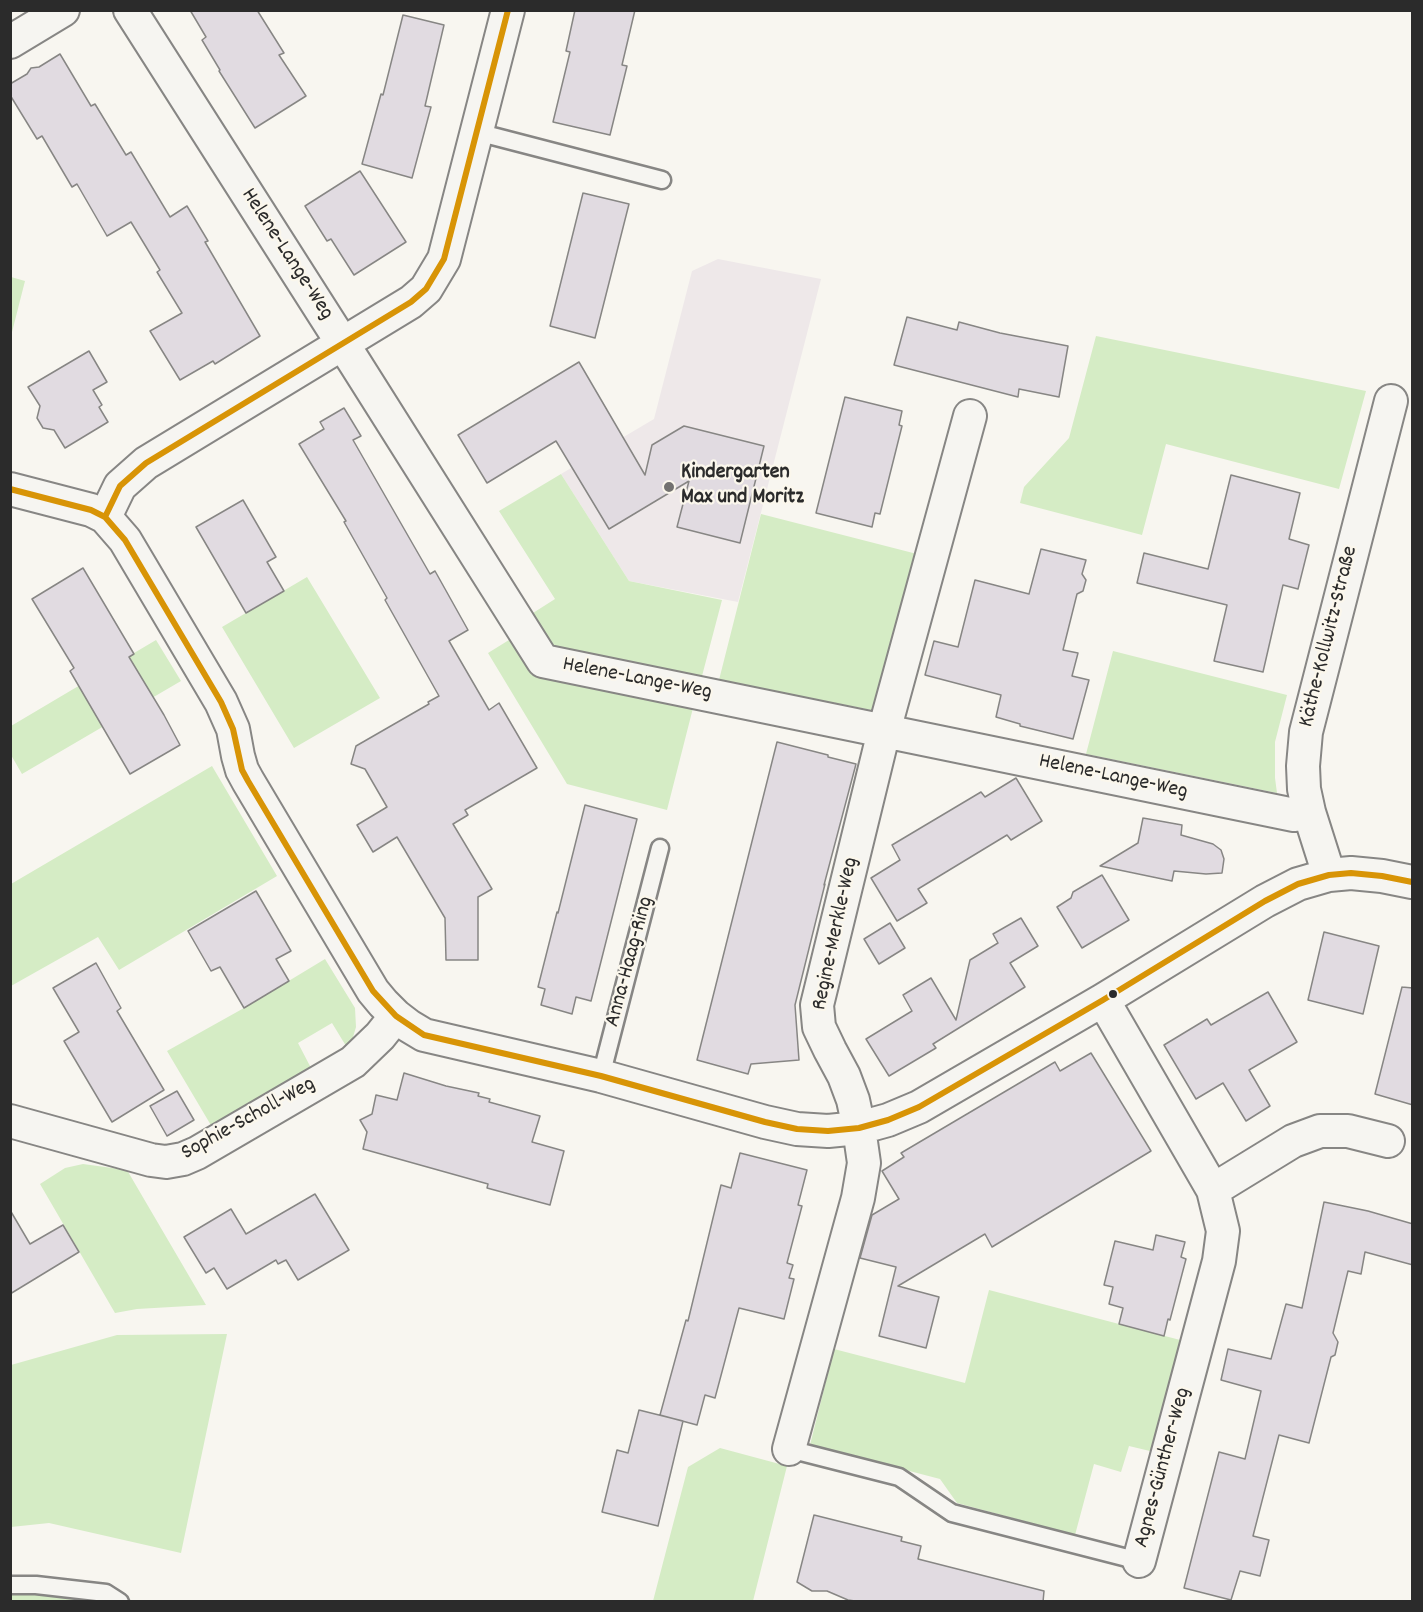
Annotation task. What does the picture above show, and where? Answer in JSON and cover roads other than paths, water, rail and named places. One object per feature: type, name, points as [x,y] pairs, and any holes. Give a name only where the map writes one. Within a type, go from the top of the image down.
[{"type":"street","points":[[10,42],[63,10]]},
{"type":"street","name":"Helene-Lange-Weg","points":[[130,10],[543,661],[1294,815],[1309,812]]},
{"type":"street","points":[[105,517],[120,486],[146,463],[411,302],[426,289],[444,259],[508,10]]},
{"type":"street","name":"Käthe-Kollwitz-Straße","points":[[1329,875],[1304,789],[1303,766],[1306,732],[1390,401]]},
{"type":"street","name":"Regine-Merkle-Weg","points":[[789,1449],[858,1198],[864,1163],[853,1100],[844,1076],[819,1027],[818,1005],[884,730],[970,416]]},
{"type":"street","points":[[10,489],[91,510],[105,517],[125,540],[221,702],[233,729],[240,763],[248,781],[373,991],[396,1016],[424,1035],[601,1076],[797,1129],[828,1131],[859,1128],[888,1120],[919,1107],[1298,884],[1329,875],[1351,873],[1413,882]]},
{"type":"street","name":"Agnes-Günther-Weg","points":[[1103,1000],[1213,1190],[1224,1231],[1219,1261],[1139,1561]]},
{"type":"street","name":"Sophie-Scholl-Weg","points":[[10,1121],[151,1160],[166,1162],[183,1159],[353,1062],[380,1036],[396,1016]]},
{"type":"street","points":[[1213,1190],[1293,1141],[1320,1131],[1348,1131],[1388,1141]]},
{"type":"lane","points":[[477,132],[662,180]]},
{"type":"lane","name":"Anna-Haag-Ring","points":[[601,1076],[660,848]]},
{"type":"lane","name":"Agnes-Günther-Weg","points":[[789,1449],[898,1477],[952,1513],[1139,1561]]},
{"type":"lane","points":[[10,1586],[36,1585],[106,1593],[120,1602]]},
{"type":"place","name":"Kindergarten Max und Moritz","points":[[669,487]]}]
